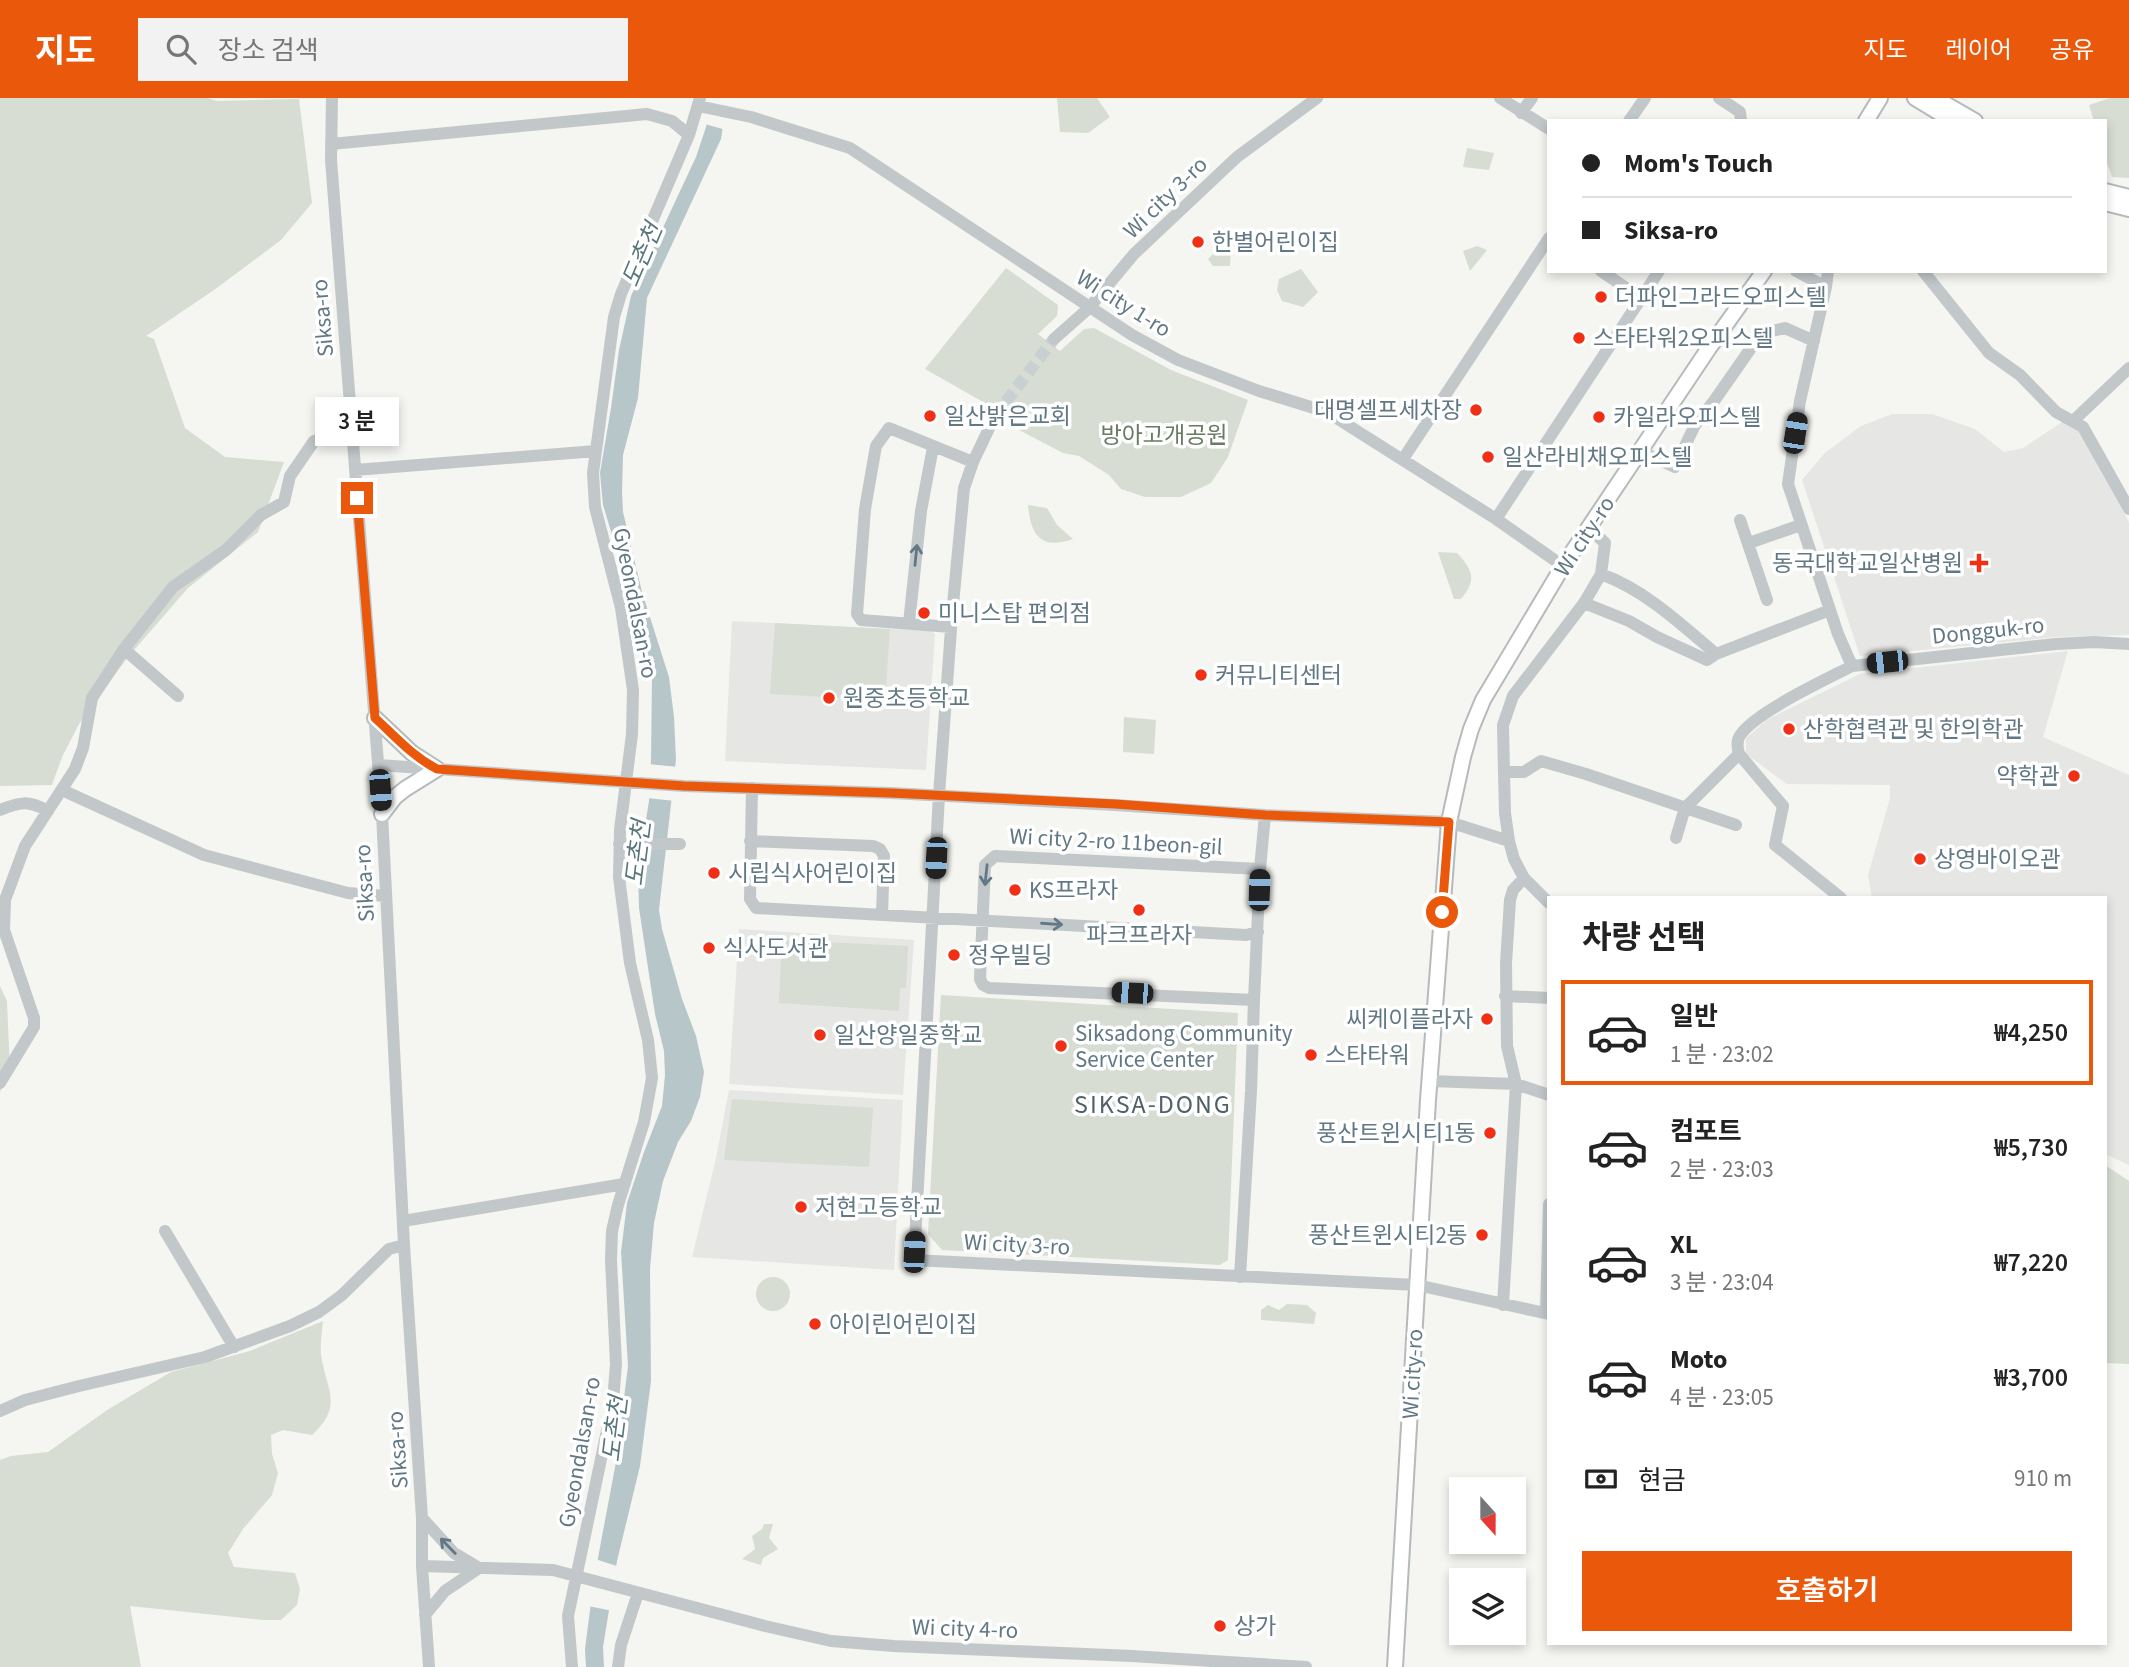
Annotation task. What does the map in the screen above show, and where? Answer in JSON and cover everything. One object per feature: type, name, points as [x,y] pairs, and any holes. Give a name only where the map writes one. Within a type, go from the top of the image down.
[{"type":"main road","points":[[1867,119],[1880,98]]},
{"type":"main road","points":[[1915,98],[1951,119]]},
{"type":"main road","points":[[1935,98],[1972,119]]},
{"type":"main road","points":[[2107,192],[2129,197]]},
{"type":"main road","points":[[2107,204],[2129,209]]},
{"type":"main road","name":"Wi city-ro","points":[[1395,1667],[1429,1081],[1449,822],[1463,757],[1483,700],[1563,566],[1763,273]]},
{"type":"main road","points":[[375,718],[423,762],[437,769]]},
{"type":"main road","points":[[382,814],[395,797],[437,769]]},
{"type":"street","name":"Siksa-ro","points":[[332,98],[331,160],[382,814],[429,1667]]},
{"type":"street","name":"Wi city 3-ro","points":[[1054,339],[1089,308],[1134,254],[1231,163],[1317,98]]},
{"type":"street","points":[[1500,98],[1547,127]]},
{"type":"street","points":[[1521,113],[1532,98]]},
{"type":"street","points":[[1630,119],[1645,98]]},
{"type":"street","points":[[1718,98],[1740,113],[1741,119]]},
{"type":"street","name":"Wi city 1-ro","points":[[701,104],[850,148],[1089,308],[1178,360],[1259,391],[1327,412],[1496,519],[1563,566]]},
{"type":"street","name":"Gyeondalsan-ro","points":[[572,1667],[568,1616],[583,1579],[613,1402],[616,1364],[612,1241],[618,1205],[644,1122],[652,1078],[652,1059],[630,963],[619,877],[619,844],[632,734],[633,690],[621,608],[595,507],[593,473],[614,317],[621,294],[701,104]]},
{"type":"street","points":[[331,144],[648,114],[671,121],[689,135]]},
{"type":"street","points":[[1403,459],[1547,240]]},
{"type":"street","points":[[1604,273],[1642,298]]},
{"type":"street","points":[[1496,519],[1658,273]]},
{"type":"street","points":[[1800,273],[1826,287]]},
{"type":"street","points":[[1828,273],[1800,401],[1788,484],[1830,610],[1853,666]]},
{"type":"street","points":[[1925,273],[1989,353],[2020,375],[2056,412],[2083,427],[2129,509]]},
{"type":"street","points":[[1640,451],[1675,467],[1695,425],[1751,348],[1767,332],[1786,328],[1814,341]]},
{"type":"street","points":[[2073,421],[2129,368]]},
{"type":"street","name":"Wi city 3-ro","points":[[995,416],[964,488],[939,795],[914,1259],[1417,1285],[1547,1314]]},
{"type":"street","points":[[951,628],[861,620],[856,614],[865,509],[876,446],[889,428],[973,462]]},
{"type":"street","points":[[0,1083],[34,1027],[34,1018],[5,930],[5,900],[25,846],[75,769],[83,748],[92,698],[124,649],[173,587],[226,550],[261,515],[284,502],[290,476],[314,441],[331,436],[353,440]]},
{"type":"street","points":[[909,623],[921,511],[933,447]]},
{"type":"street","points":[[355,470],[596,451]]},
{"type":"street","points":[[1740,520],[1767,600]]},
{"type":"street","points":[[1749,543],[1801,525]]},
{"type":"street","points":[[1547,901],[1524,878],[1514,859],[1509,841],[1503,725],[1513,696],[1584,603],[1601,574],[1605,543],[1589,528]]},
{"type":"street","points":[[1601,574],[1620,581],[1668,613],[1716,654]]},
{"type":"street","points":[[1584,603],[1629,621],[1707,660],[1716,654],[1830,610]]},
{"type":"street","name":"Dongguk-ro","points":[[1739,754],[1737,744],[1740,734],[1763,714],[1853,666],[2056,644],[2129,644]]},
{"type":"street","points":[[124,649],[178,696]]},
{"type":"street","points":[[1676,838],[1685,808],[1739,754],[1783,806],[1774,845],[1838,896]]},
{"type":"street","points":[[1504,772],[1524,772],[1541,761],[1735,825]]},
{"type":"street","points":[[378,765],[684,786],[939,795],[1265,815],[1449,822],[1509,841]]},
{"type":"street","points":[[752,788],[750,899],[755,908],[1246,935],[1258,932]]},
{"type":"street","points":[[62,790],[204,855],[348,893],[386,896]]},
{"type":"street","points":[[0,810],[18,803],[38,806],[48,811]]},
{"type":"street","points":[[1240,1277],[1265,815]]},
{"type":"street","points":[[750,841],[873,846],[880,849],[884,856],[882,914]]},
{"type":"street","points":[[619,844],[676,844]]},
{"type":"street","name":"Wi city 2-ro 11beon-gil","points":[[1254,999],[989,988],[980,979],[985,865],[995,856],[1260,869]]},
{"type":"street","points":[[1503,1305],[1516,1084],[1507,1046],[1510,900],[1513,890],[1524,878]]},
{"type":"street","points":[[1506,996],[1547,998]]},
{"type":"street","points":[[1429,1081],[1516,1084],[1547,1094]]},
{"type":"street","points":[[403,1221],[624,1184]]},
{"type":"street","points":[[165,1231],[234,1347]]},
{"type":"street","points":[[0,1411],[79,1386],[169,1367],[290,1326],[319,1312],[342,1296],[388,1249],[404,1245]]},
{"type":"street","points":[[422,1518],[454,1553],[479,1568]]},
{"type":"street","points":[[422,1566],[553,1570],[583,1579]]},
{"type":"street","points":[[425,1615],[445,1591],[479,1568]]},
{"type":"street","name":"Wi city 4-ro","points":[[583,1579],[831,1641],[1306,1667]]},
{"type":"street","points":[[618,1667],[633,1592]]},
{"type":"shaded area","points":[[714,98],[727,98],[721,139],[647,298],[638,398],[623,455],[622,492],[623,512],[642,592],[669,677],[674,717],[676,760],[659,910],[662,929],[682,999],[696,1036],[704,1072],[700,1097],[691,1121],[678,1142],[663,1181],[654,1223],[650,1269],[651,1381],[640,1466],[617,1561],[603,1647],[604,1667],[586,1667],[585,1649],[594,1579],[616,1462],[628,1366],[621,1252],[627,1203],[662,1106],[665,1075],[664,1051],[655,1014],[639,908],[638,870],[649,801],[652,677],[603,505],[600,473],[619,350],[631,296],[696,157]]},
{"type":"shaded area","name":"동국대학교일산병원","points":[[1892,414],[1932,414],[1975,429],[2004,452],[2023,448],[2064,421],[2081,430],[2129,522],[2129,635],[2056,637],[1860,656],[1802,480],[1825,453],[1861,426]]},
{"type":"shaded area","name":"원중초등학교","points":[[732,621],[931,631],[935,634],[926,770],[725,761]]},
{"type":"shaded area","points":[[2068,651],[2043,737],[2129,775],[2129,1165],[2107,1155],[2107,896],[1872,896],[1868,875],[1890,798],[1890,785],[1787,784],[1746,754],[1746,738],[1768,719],[1860,674]]},
{"type":"shaded area","name":"일산양일중학교","points":[[739,929],[914,940],[903,1095],[729,1084]]},
{"type":"shaded area","name":"저현고등학교","points":[[729,1090],[903,1100],[894,1270],[692,1257]]},
{"type":"green space","points":[[0,98],[207,98],[217,101],[299,99],[312,203],[281,240],[146,336],[154,339],[185,428],[225,457],[284,462],[258,532],[188,588],[128,657],[79,724],[62,757],[52,785],[0,786]]},
{"type":"green space","points":[[1057,98],[1097,98],[1110,117],[1088,133],[1060,132]]},
{"type":"green space","points":[[2110,98],[2129,98],[2129,178],[2112,177],[2107,163],[2107,119],[2093,119],[2089,105]]},
{"type":"green space","points":[[1467,148],[1494,153],[1489,170],[1463,167]]},
{"type":"green space","points":[[1231,245],[1230,266],[1213,266],[1208,259],[1221,246]]},
{"type":"green space","points":[[1477,246],[1487,250],[1470,271],[1463,251]]},
{"type":"green space","name":"방아고개공원","points":[[1006,268],[1058,305],[1057,316],[1038,334],[1060,351],[1084,329],[1094,328],[1171,370],[1248,400],[1228,457],[1211,483],[1181,497],[1145,497],[1121,489],[1109,475],[1079,456],[1063,453],[1021,431],[999,411],[925,369]]},
{"type":"green space","points":[[1301,269],[1318,292],[1303,307],[1282,301],[1277,290],[1279,279]]},
{"type":"green space","points":[[1028,505],[1047,508],[1057,525],[1073,539],[1053,543],[1040,538],[1032,525]]},
{"type":"green space","points":[[1438,552],[1457,553],[1470,570],[1471,581],[1461,599],[1454,599]]},
{"type":"green space","points":[[775,623],[890,629],[885,700],[770,694]]},
{"type":"green space","points":[[1124,717],[1156,720],[1154,754],[1123,752]]},
{"type":"green space","points":[[782,940],[908,946],[906,988],[900,988],[899,1011],[779,1003]]},
{"type":"green space","points":[[0,986],[7,1001],[10,1072],[0,1092]]},
{"type":"green space","points":[[941,995],[1238,1013],[1228,1260],[1220,1265],[942,1250],[928,1234]]},
{"type":"green space","points":[[732,1099],[873,1108],[869,1167],[724,1160]]},
{"type":"green space","points":[[2107,1166],[2129,1181],[2129,1364],[2107,1363]]},
{"type":"green space","points":[[773,1277],[785,1282],[790,1294],[785,1306],[773,1311],[761,1306],[756,1294],[761,1282]]},
{"type":"green space","points":[[1287,1304],[1307,1305],[1316,1313],[1314,1324],[1261,1320],[1261,1310],[1268,1305],[1279,1310]]},
{"type":"green space","points":[[323,1321],[321,1350],[330,1396],[328,1414],[312,1435],[283,1430],[271,1435],[272,1454],[278,1473],[272,1495],[243,1529],[228,1553],[234,1567],[295,1573],[300,1589],[297,1605],[281,1620],[130,1606],[141,1667],[0,1667],[0,1460],[11,1456],[48,1452],[107,1410],[171,1372],[250,1351]]},
{"type":"green space","points":[[764,1524],[773,1524],[769,1538],[778,1549],[763,1558],[761,1565],[742,1559],[755,1549],[752,1536],[762,1529]]},
{"type":"pier","points":[[711,98],[730,98],[726,130],[705,124]]},
{"type":"pier","points":[[648,764],[678,767],[675,801],[647,798]]},
{"type":"pier","points":[[595,1559],[620,1567],[613,1611],[588,1606]]},
{"type":"tunnel","points":[[995,416],[1054,339]]},
{"type":"place","name":"한별어린이집","points":[[1198,242]]},
{"type":"place","name":"더파인그라드오피스텔","points":[[1601,297]]},
{"type":"place","name":"스타타워2오피스텔","points":[[1579,338]]},
{"type":"place","name":"대명셀프세차장","points":[[1476,410]]},
{"type":"place","name":"일산밝은교회","points":[[930,416]]},
{"type":"place","name":"카일라오피스텔","points":[[1599,417]]},
{"type":"place","name":"일산라비채오피스텔","points":[[1488,457]]},
{"type":"place","name":"동국대학교일산병원","points":[[1979,563]]},
{"type":"place","name":"미니스탑 편의점","points":[[924,613]]},
{"type":"place","name":"커뮤니티센터","points":[[1201,675]]},
{"type":"place","name":"원중초등학교","points":[[829,698]]},
{"type":"place","name":"산학협력관 및 한의학관","points":[[1789,729]]},
{"type":"place","name":"약학관","points":[[2074,776]]},
{"type":"place","name":"상영바이오관","points":[[1920,859]]},
{"type":"place","name":"시립식사어린이집","points":[[714,873]]},
{"type":"place","name":"KS프라자","points":[[1015,890]]},
{"type":"place","name":"파크프라자","points":[[1139,910]]},
{"type":"place","name":"식사도서관","points":[[709,948]]},
{"type":"place","name":"정우빌딩","points":[[954,955]]},
{"type":"place","name":"씨케이플라자","points":[[1487,1019]]},
{"type":"place","name":"일산양일중학교","points":[[820,1035]]},
{"type":"place","name":"Siksadong Community Service Center","points":[[1061,1046]]},
{"type":"place","name":"스타타워","points":[[1311,1055]]},
{"type":"place","name":"풍산트윈시티1동","points":[[1490,1133]]},
{"type":"place","name":"저현고등학교","points":[[801,1207]]},
{"type":"place","name":"풍산트윈시티2동","points":[[1482,1235]]},
{"type":"place","name":"아이린어린이집","points":[[815,1324]]},
{"type":"place","name":"상가","points":[[1220,1626]]},
{"type":"district","name":"SIKSA-DONG","points":[[1153,1104]]},
{"type":"route","points":[[357,498],[375,718],[423,762],[437,769],[684,786],[891,793],[1115,804],[1265,815],[1449,822],[1442,912]]},
{"type":"water label","name":"도촌천","points":[[642,255]]},
{"type":"water label","name":"도촌천","points":[[638,853]]},
{"type":"water label","name":"도촌천","points":[[615,1429]]}]
